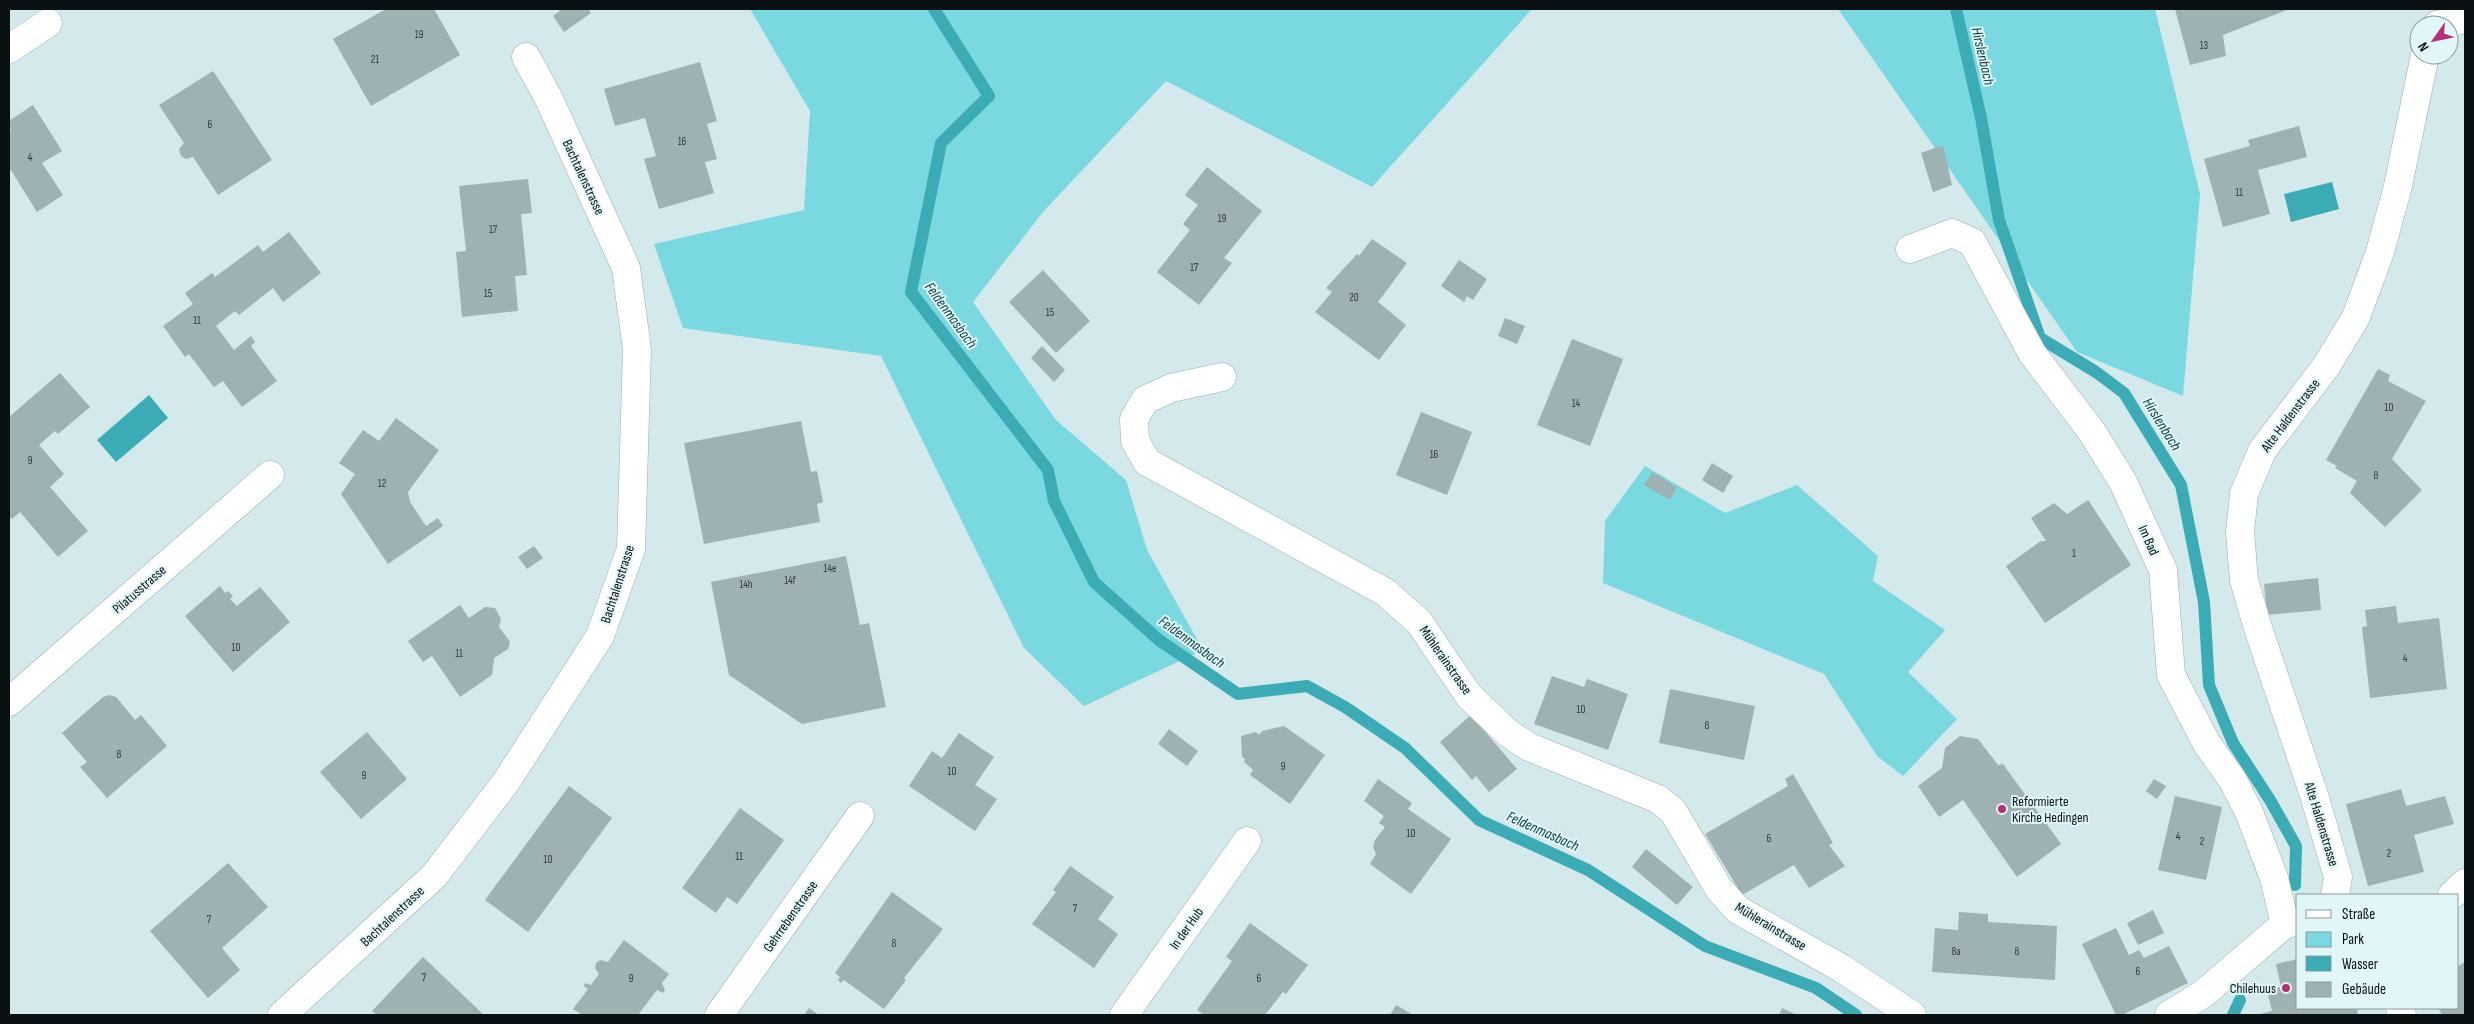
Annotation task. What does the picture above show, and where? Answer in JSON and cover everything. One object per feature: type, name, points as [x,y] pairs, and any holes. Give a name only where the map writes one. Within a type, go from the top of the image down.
[{"type":"street","points":[[9,49],[48,23]]},
{"type":"street","name":"Bachtalenstrasse","points":[[282,1015],[434,876],[506,782],[600,636],[631,550],[637,350],[626,268],[549,99],[526,57]]},
{"type":"street","name":"Alte Haldenstrasse","points":[[2335,894],[2338,877],[2244,580],[2240,532],[2244,494],[2262,452],[2327,365],[2356,317],[2380,252],[2398,186],[2423,65]]},
{"type":"street","name":"Im Bad","points":[[1910,248],[1952,233],[1972,242],[2032,353],[2092,432],[2123,482],[2163,570],[2171,675],[2207,744],[2232,779],[2249,812],[2292,923]]},
{"type":"street","name":"Mühlerainstrasse","points":[[1222,376],[1172,388],[1145,400],[1134,419],[1134,442],[1147,462],[1385,592],[1419,622],[1470,696],[1508,733],[1529,747],[1658,799],[1673,811],[1719,889],[1738,910],[1841,968],[1912,1015]]},
{"type":"street","name":"Pilatusstrasse","points":[[9,702],[270,475]]},
{"type":"street","name":"Gehrrebenstrasse","points":[[719,1015],[860,816]]},
{"type":"street","name":"In der Hub","points":[[1124,1015],[1247,841]]},
{"type":"street","points":[[2453,894],[2465,883]]},
{"type":"street","points":[[2169,1015],[2203,994],[2292,923]]},
{"type":"green space","points":[[750,9],[1532,9],[1372,187],[1166,81],[1043,212],[973,302],[1056,420],[1126,480],[1147,550],[1203,650],[1084,706],[1024,648],[881,356],[683,328],[654,244],[804,210],[810,111]]},
{"type":"green space","points":[[1838,9],[2155,9],[2200,194],[2183,396],[2077,352]]},
{"type":"green space","points":[[1645,466],[1725,513],[1797,485],[1878,556],[1873,581],[1945,630],[1908,672],[1957,719],[1903,776],[1877,756],[1824,674],[1603,583],[1605,521]]},
{"type":"water","points":[[2332,182],[2339,209],[2291,222],[2284,194]]},
{"type":"water","points":[[149,395],[168,418],[116,462],[97,440]]},
{"type":"building","points":[[386,9],[434,9],[460,55],[371,106],[333,39]]},
{"type":"building","points":[[558,9],[588,9],[591,13],[564,32],[553,16],[560,11]]},
{"type":"building","points":[[2175,9],[2289,9],[2223,35],[2226,56],[2190,65]]},
{"type":"building","points":[[700,62],[717,121],[707,124],[717,159],[705,162],[714,193],[659,209],[644,159],[656,156],[645,118],[615,126],[604,89]]},
{"type":"building","points":[[213,71],[272,160],[218,195],[193,157],[186,159],[181,156],[179,149],[184,143],[159,105]]},
{"type":"building","points":[[33,105],[62,151],[42,163],[63,195],[37,212],[9,167],[9,133],[11,132],[9,121]]},
{"type":"building","points":[[2299,126],[2307,157],[2258,170],[2270,214],[2223,227],[2204,159],[2250,146],[2248,140]]},
{"type":"building","points":[[1943,145],[1952,185],[1933,192],[1921,153]]},
{"type":"building","points":[[1207,167],[1262,211],[1224,258],[1232,263],[1199,305],[1157,272],[1190,230],[1183,224],[1198,205],[1185,195]]},
{"type":"building","points":[[528,179],[532,213],[521,214],[527,275],[515,276],[518,311],[462,317],[456,252],[466,251],[459,186]]},
{"type":"building","points":[[289,232],[321,273],[283,302],[273,288],[239,315],[235,311],[216,326],[234,350],[251,336],[255,342],[251,346],[277,381],[242,407],[223,381],[214,387],[189,354],[185,357],[163,326],[193,304],[185,293],[212,273],[215,277],[258,245],[263,252]]},
{"type":"building","points":[[1372,239],[1407,263],[1378,302],[1406,325],[1379,360],[1315,312],[1332,292],[1326,288],[1357,254],[1359,256]]},
{"type":"building","points":[[1459,260],[1487,279],[1473,300],[1467,296],[1464,302],[1441,286]]},
{"type":"building","points":[[1043,270],[1090,321],[1056,353],[1009,302]]},
{"type":"building","points":[[1505,318],[1525,326],[1517,344],[1498,336]]},
{"type":"building","points":[[1572,339],[1623,359],[1590,446],[1537,425]]},
{"type":"building","points":[[1042,346],[1065,370],[1054,382],[1031,358]]},
{"type":"building","points":[[2378,369],[2390,375],[2388,381],[2426,401],[2392,459],[2422,490],[2385,527],[2350,493],[2357,481],[2335,468],[2337,466],[2326,460]]},
{"type":"building","points":[[60,373],[90,407],[58,434],[55,431],[39,445],[64,474],[50,487],[88,531],[58,557],[20,512],[12,519],[9,516],[9,417]]},
{"type":"building","points":[[1421,412],[1472,432],[1447,495],[1396,475]]},
{"type":"building","points":[[396,418],[439,450],[408,492],[410,502],[426,526],[438,518],[443,526],[388,564],[341,494],[355,474],[339,463],[363,430],[379,441]]},
{"type":"building","points":[[801,421],[811,472],[817,471],[823,502],[817,504],[820,522],[704,544],[684,443]]},
{"type":"building","points":[[1712,463],[1733,476],[1723,493],[1702,480]]},
{"type":"building","points":[[1652,472],[1677,487],[1670,500],[1644,485]]},
{"type":"building","points":[[2088,500],[2131,565],[2045,623],[2006,566],[2041,541],[2046,541],[2031,518],[2054,503],[2067,514]]},
{"type":"building","points":[[534,546],[543,558],[527,569],[518,557]]},
{"type":"building","points":[[846,556],[860,625],[869,623],[886,707],[802,724],[729,675],[711,582]]},
{"type":"building","points":[[2318,578],[2321,610],[2267,615],[2264,584]]},
{"type":"building","points":[[220,586],[225,593],[228,591],[233,596],[230,599],[237,606],[260,587],[290,622],[233,672],[185,616]]},
{"type":"building","points":[[460,605],[469,618],[485,607],[495,608],[501,619],[499,627],[510,642],[508,649],[494,658],[492,675],[460,697],[432,656],[423,662],[408,641]]},
{"type":"building","points":[[2396,606],[2398,623],[2439,618],[2447,689],[2370,698],[2362,627],[2367,626],[2365,610]]},
{"type":"building","points":[[1552,676],[1584,687],[1587,679],[1628,694],[1608,750],[1534,724]]},
{"type":"building","points":[[1670,689],[1755,706],[1744,760],[1659,743]]},
{"type":"building","points":[[109,695],[116,697],[135,720],[141,715],[167,746],[107,798],[80,767],[87,762],[62,733],[103,697]]},
{"type":"building","points":[[1471,715],[1517,769],[1489,792],[1476,776],[1472,780],[1440,742]]},
{"type":"building","points":[[1284,726],[1325,755],[1290,804],[1250,775],[1253,770],[1244,762],[1245,759],[1242,757],[1241,736],[1256,732],[1259,735],[1262,731]]},
{"type":"building","points":[[1169,729],[1198,751],[1187,766],[1158,744]]},
{"type":"building","points":[[367,732],[407,779],[361,819],[320,772]]},
{"type":"building","points":[[959,733],[994,757],[975,785],[997,799],[975,831],[909,786],[932,751],[942,758]]},
{"type":"building","name":"Reformierte Kirche Hedingen","points":[[1960,736],[1978,739],[1998,765],[2003,764],[2061,844],[2017,877],[1963,800],[1939,817],[1918,786],[1942,768],[1945,748]]},
{"type":"building","points":[[1793,774],[1833,843],[1829,845],[1845,866],[1809,888],[1794,865],[1742,895],[1705,834],[1788,786],[1785,779]]},
{"type":"building","points":[[1378,779],[1412,803],[1408,809],[1451,839],[1411,894],[1370,864],[1376,854],[1373,847],[1375,840],[1385,827],[1379,823],[1384,816],[1364,801]]},
{"type":"building","points":[[2154,779],[2166,786],[2157,799],[2146,791]]},
{"type":"building","points":[[569,786],[612,818],[528,932],[485,900]]},
{"type":"building","points":[[2401,789],[2406,806],[2445,796],[2454,824],[2414,835],[2424,872],[2368,886],[2346,804]]},
{"type":"building","points":[[2175,796],[2222,807],[2206,880],[2158,870]]},
{"type":"building","points":[[740,808],[784,840],[737,904],[727,897],[716,913],[682,888]]},
{"type":"building","points":[[1646,849],[1693,887],[1677,905],[1632,867]]},
{"type":"building","points":[[228,863],[268,907],[222,948],[240,970],[208,998],[150,931]]},
{"type":"building","points":[[1070,866],[1114,897],[1098,919],[1118,934],[1094,968],[1032,924],[1056,892],[1053,890]]},
{"type":"building","points":[[892,892],[943,929],[904,978],[906,980],[884,1009],[844,980],[841,983],[838,980],[840,977],[835,973]]},
{"type":"building","points":[[2153,910],[2164,933],[2138,945],[2127,923]]},
{"type":"building","points":[[1959,912],[1988,914],[1988,922],[2057,926],[2055,980],[1932,972],[1935,928],[1958,930]]},
{"type":"building","points":[[1250,923],[1308,965],[1286,994],[1283,992],[1265,1015],[1204,1015],[1197,1010],[1232,961],[1226,957]]},
{"type":"building","points":[[2116,928],[2129,955],[2139,950],[2144,958],[2169,946],[2188,983],[2122,1015],[2116,1015],[2082,944]]},
{"type":"building","points":[[624,940],[669,974],[662,983],[665,990],[663,993],[657,990],[638,1015],[582,1015],[573,1009],[588,989],[584,986],[585,983],[591,985],[599,974],[595,968],[596,963],[600,960],[608,962]]},
{"type":"building","points":[[423,957],[484,1015],[377,1015],[372,1011]]},
{"type":"building","name":"Chilehuus","points":[[2296,959],[2296,1009],[2357,1009],[2358,1015],[2256,1015],[2272,1011],[2267,990],[2281,987],[2276,964]]},
{"type":"building","points":[[2465,962],[2465,1015],[2442,1015],[2439,1009],[2459,1009],[2459,965]]},
{"type":"building","points":[[1396,1005],[1413,1015],[1390,1015]]},
{"type":"building","points":[[809,1008],[819,1015],[804,1015]]},
{"type":"building","points":[[1782,1008],[1797,1015],[1779,1015]]},
{"type":"waterway","name":"Feldenmasbach","points":[[934,9],[989,96],[941,143],[911,292],[1048,470],[1054,501],[1094,582],[1159,640],[1238,694],[1307,686],[1345,707],[1405,748],[1479,820],[1588,870],[1705,946],[1816,988],[1856,1015]]},
{"type":"waterway","name":"Hirslenbach","points":[[1956,9],[1981,118],[1999,220],[2040,338],[2096,372],[2124,393],[2181,485],[2204,602],[2209,685],[2233,743],[2270,800],[2296,846],[2295,885]]},
{"type":"waterway","name":"Hirslenbach","points":[[2233,1015],[2240,1000]]},
{"type":"place","name":"Reformierte Kirche Hedingen","points":[[2002,809]]},
{"type":"place","name":"Chilehuus","points":[[2286,988]]}]
